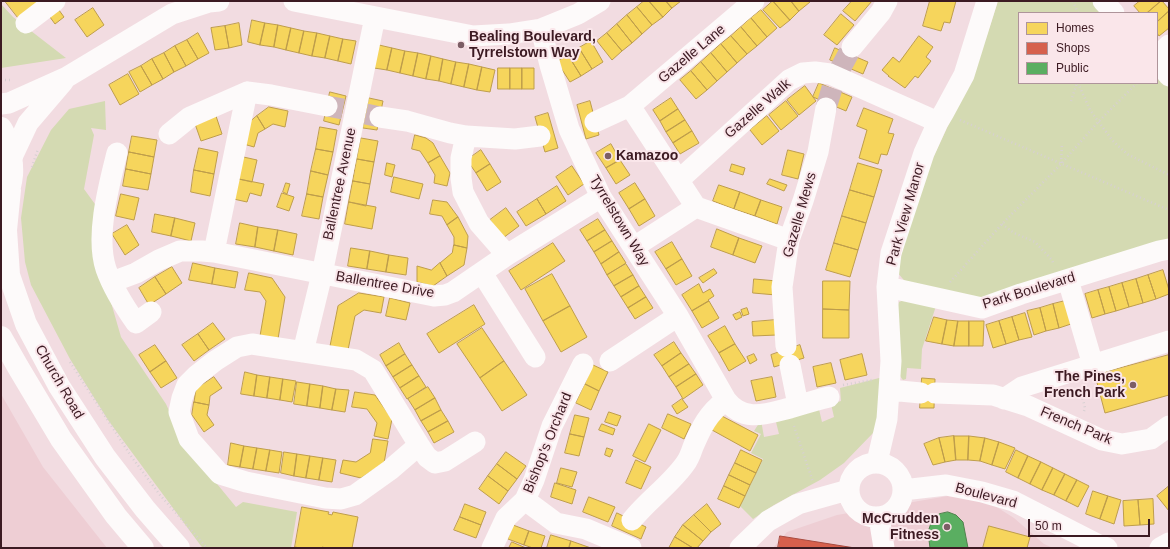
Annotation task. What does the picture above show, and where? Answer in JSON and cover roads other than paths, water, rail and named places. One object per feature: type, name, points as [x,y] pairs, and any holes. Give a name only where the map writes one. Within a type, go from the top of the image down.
[{"type":"main road","name":"Church Road","points":[[1,128],[12,157],[13,174],[5,199],[9,275],[26,324],[59,386],[105,457],[145,509],[179,548]]},
{"type":"main road","name":"Church Road","points":[[1,337],[61,439],[116,516],[142,548]]},
{"type":"street","points":[[26,23],[55,1]]},
{"type":"street","points":[[1,104],[9,103],[67,77],[171,8],[219,1]]},
{"type":"street","points":[[294,1],[473,36],[509,34],[541,29],[578,14],[600,1]]},
{"type":"street","name":"Gazelle Lane","points":[[247,92],[271,95],[407,121],[466,136],[515,139],[568,129],[630,106],[754,1]]},
{"type":"street","points":[[852,48],[888,1]]},
{"type":"street","name":"Park View Manor","points":[[877,462],[887,419],[890,385],[891,361],[887,287],[891,253],[916,174],[924,154],[941,117],[964,75],[987,1]]},
{"type":"street","points":[[1104,1],[1113,12]]},
{"type":"street","name":"Ballentree Avenue","points":[[303,352],[322,274],[354,111],[375,17]]},
{"type":"street","name":"Tyrrelstown Way","points":[[541,29],[568,129],[601,197],[678,316],[726,400],[732,407],[749,415],[763,416],[829,397]]},
{"type":"street","points":[[1158,56],[1169,45]]},
{"type":"street","points":[[1158,62],[1169,76]]},
{"type":"street","name":"Gazelle Walk","points":[[679,180],[789,80],[804,73],[815,72],[830,74],[836,78],[941,117]]},
{"type":"street","points":[[12,157],[28,123],[67,77]]},
{"type":"street","points":[[169,134],[190,117],[247,92]]},
{"type":"street","points":[[214,252],[247,92]]},
{"type":"street","points":[[630,106],[696,207],[789,240]]},
{"type":"street","name":"Gazelle Mews","points":[[793,407],[782,287],[789,240],[818,152],[826,108]]},
{"type":"street","points":[[466,136],[460,158],[463,192],[479,223],[507,255]]},
{"type":"street","points":[[117,153],[107,198],[104,221],[102,245],[106,268],[121,302],[136,323],[151,312]]},
{"type":"street","name":"Ballentree Drive","points":[[112,282],[136,273],[159,260],[180,251],[202,251],[214,252],[434,296],[445,295],[453,292],[507,255],[601,197]]},
{"type":"street","points":[[634,247],[696,207]]},
{"type":"street","name":"Park Boulevard","points":[[887,287],[982,308],[1021,294],[1169,249]]},
{"type":"street","points":[[482,273],[535,357]]},
{"type":"street","points":[[1068,280],[1087,367]]},
{"type":"street","points":[[610,361],[678,316]]},
{"type":"street","points":[[1004,399],[1022,388],[1169,342]]},
{"type":"street","points":[[420,445],[390,470],[356,495],[341,499],[325,498],[246,482],[220,474],[189,439],[179,412],[187,385],[197,375],[237,347],[252,344],[356,360],[373,370],[420,445],[427,457],[435,463],[445,462],[475,442]]},
{"type":"street","name":"Bishop's Orchard","points":[[492,548],[506,518],[525,500],[534,480],[552,426],[583,364]]},
{"type":"street","name":"French Park","points":[[890,385],[928,393],[992,395],[1028,406],[1102,440],[1122,444],[1151,439],[1169,426]]},
{"type":"street","name":"Bishop's Orchard","points":[[525,500],[556,524],[626,538],[686,463],[702,426],[717,407],[726,400]]},
{"type":"street","points":[[877,462],[887,465],[896,472],[902,484],[903,490],[900,502],[896,508],[886,515],[879,517],[871,517],[856,509],[849,496],[848,490],[852,475],[857,470],[863,465],[877,462]]},
{"type":"street","name":"Boulevard","points":[[903,490],[946,485],[982,492],[1013,501],[1107,548]]},
{"type":"street","points":[[740,548],[768,521],[798,504],[848,490]]},
{"type":"street","points":[[879,517],[884,548]]},
{"type":"street","points":[[1160,548],[1169,543]]},
{"type":"tunnel","points":[[839,71],[852,47]]},
{"type":"tunnel","points":[[826,108],[833,85]]},
{"type":"tunnel","points":[[327,106],[343,109]]},
{"type":"tunnel","points":[[366,114],[380,117]]},
{"type":"place","name":"Bealing Boulevard, Tyrrelstown Way","points":[[461,45]]},
{"type":"place","name":"Kamazoo","points":[[608,156]]},
{"type":"place","name":"The Pines, French Park","points":[[1133,385]]},
{"type":"place","name":"McCrudden Fitness","points":[[947,527]]}]
